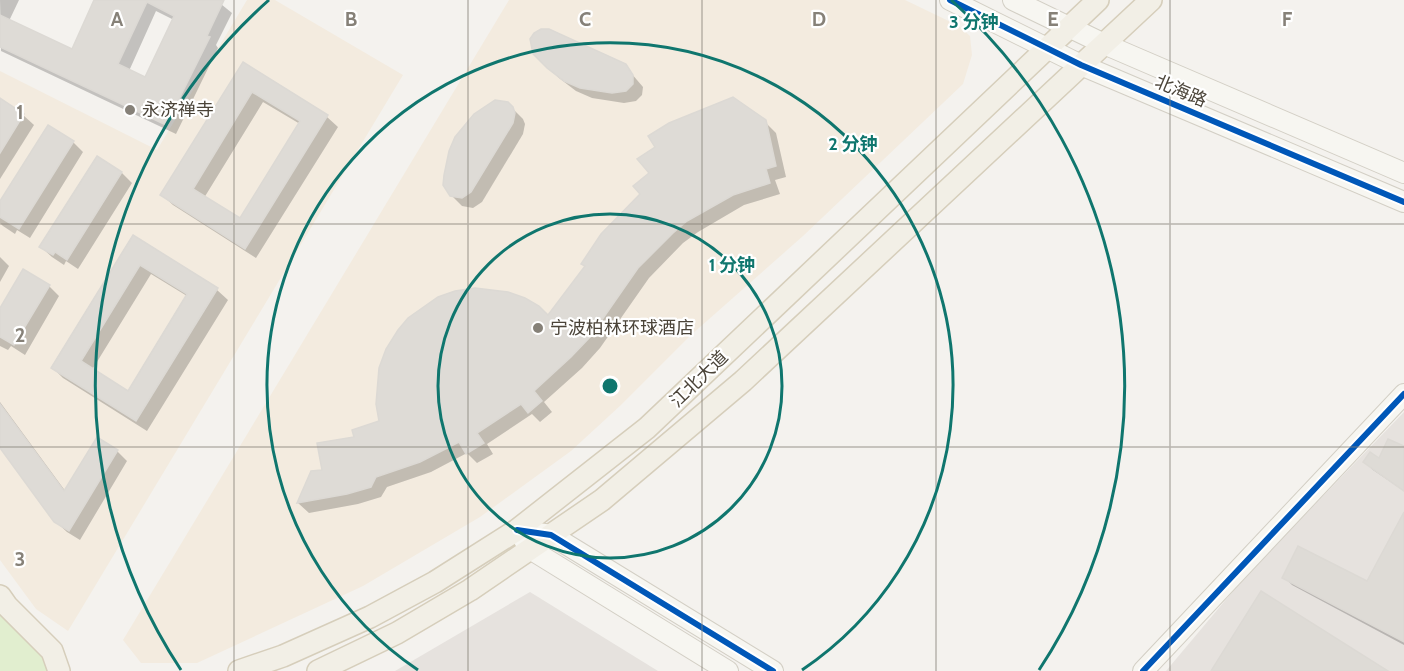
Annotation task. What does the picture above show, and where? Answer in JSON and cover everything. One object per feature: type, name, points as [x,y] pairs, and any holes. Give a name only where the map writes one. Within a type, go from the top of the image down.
[{"type":"main road","name":"江北大道","points":[[239,671],[282,656],[370,617],[435,582],[517,530],[647,428],[1098,0]]},
{"type":"main road","name":"江北大道","points":[[318,671],[397,633],[470,590],[602,500],[743,381],[1151,0]]},
{"type":"main road","points":[[0,596],[52,651],[59,671]]},
{"type":"street","name":"北海路","points":[[950,0],[1081,65],[1404,202]]},
{"type":"street","name":"北海路","points":[[1013,0],[1104,44],[1404,173]]},
{"type":"street","points":[[1143,671],[1404,394]]},
{"type":"street","points":[[517,530],[551,535],[773,671]]},
{"type":"street","points":[[517,530],[530,549],[728,671]]},
{"type":"shaded area","points":[[247,0],[275,0],[403,75],[68,631],[36,609],[0,560],[0,71],[157,150]]},
{"type":"shaded area","points":[[509,0],[905,0],[959,26],[970,36],[972,55],[963,84],[803,236],[691,335],[571,451],[480,517],[363,586],[197,663],[141,663],[123,640]]},
{"type":"shaded area","points":[[1404,412],[1404,671],[1166,671],[1244,578]]},
{"type":"shaded area","points":[[530,592],[658,671],[395,671]]},
{"type":"green space","points":[[0,608],[45,653],[48,671],[0,671]]},
{"type":"building","points":[[94,0],[224,0],[207,36],[210,37],[166,125],[0,47],[0,15],[72,49]],"holes":[[[147,2],[174,16],[145,77],[118,64]]]},
{"type":"building","points":[[541,29],[549,29],[626,64],[633,75],[633,84],[626,91],[612,93],[580,88],[564,81],[533,54],[530,39]]},
{"type":"building","points":[[243,62],[328,115],[245,249],[160,195]],"holes":[[[252,92],[300,121],[240,218],[193,189]]]},
{"type":"building","points":[[733,97],[766,120],[776,166],[766,169],[770,183],[733,195],[687,221],[673,233],[638,268],[590,337],[534,391],[542,401],[528,413],[521,404],[477,433],[484,443],[466,454],[459,442],[420,462],[376,477],[371,487],[297,503],[311,471],[322,470],[317,443],[354,437],[352,430],[379,421],[376,404],[379,368],[386,349],[408,318],[438,297],[455,291],[475,288],[508,292],[525,298],[539,306],[548,315],[585,266],[581,264],[601,234],[640,194],[633,186],[649,173],[637,159],[655,147],[648,136],[669,123]]},
{"type":"building","points":[[0,98],[24,114],[0,153]]},
{"type":"building","points":[[495,100],[508,102],[513,107],[515,113],[513,123],[471,192],[462,198],[450,196],[443,185],[449,151],[455,137],[474,114]]},
{"type":"building","points":[[48,125],[74,141],[19,229],[0,217],[0,201]]},
{"type":"building","points":[[97,156],[122,172],[67,260],[55,252],[53,255],[39,247]]},
{"type":"building","points":[[133,235],[218,288],[136,421],[51,368]],"holes":[[[140,265],[187,294],[128,391],[81,361]]]},
{"type":"building","points":[[23,269],[50,285],[14,345],[0,337],[0,308]]},
{"type":"building","points":[[0,404],[64,491],[97,437],[118,450],[69,531],[54,522],[0,448]]},
{"type":"building","points":[[1388,439],[1404,446],[1404,491],[1363,462],[1370,452],[1379,458]]},
{"type":"building","points":[[1404,512],[1404,642],[1282,578],[1298,546],[1367,581]]},
{"type":"building","points":[[1261,591],[1388,671],[1211,671]]},
{"type":"cycle path","points":[[950,0],[1081,65],[1404,202]]},
{"type":"cycle path","points":[[1143,671],[1404,394]]},
{"type":"cycle path","points":[[517,530],[551,535],[773,671]]},
{"type":"place","name":"永济禅寺","points":[[130,110]]},
{"type":"place","name":"宁波柏林环球酒店","points":[[538,328]]}]
